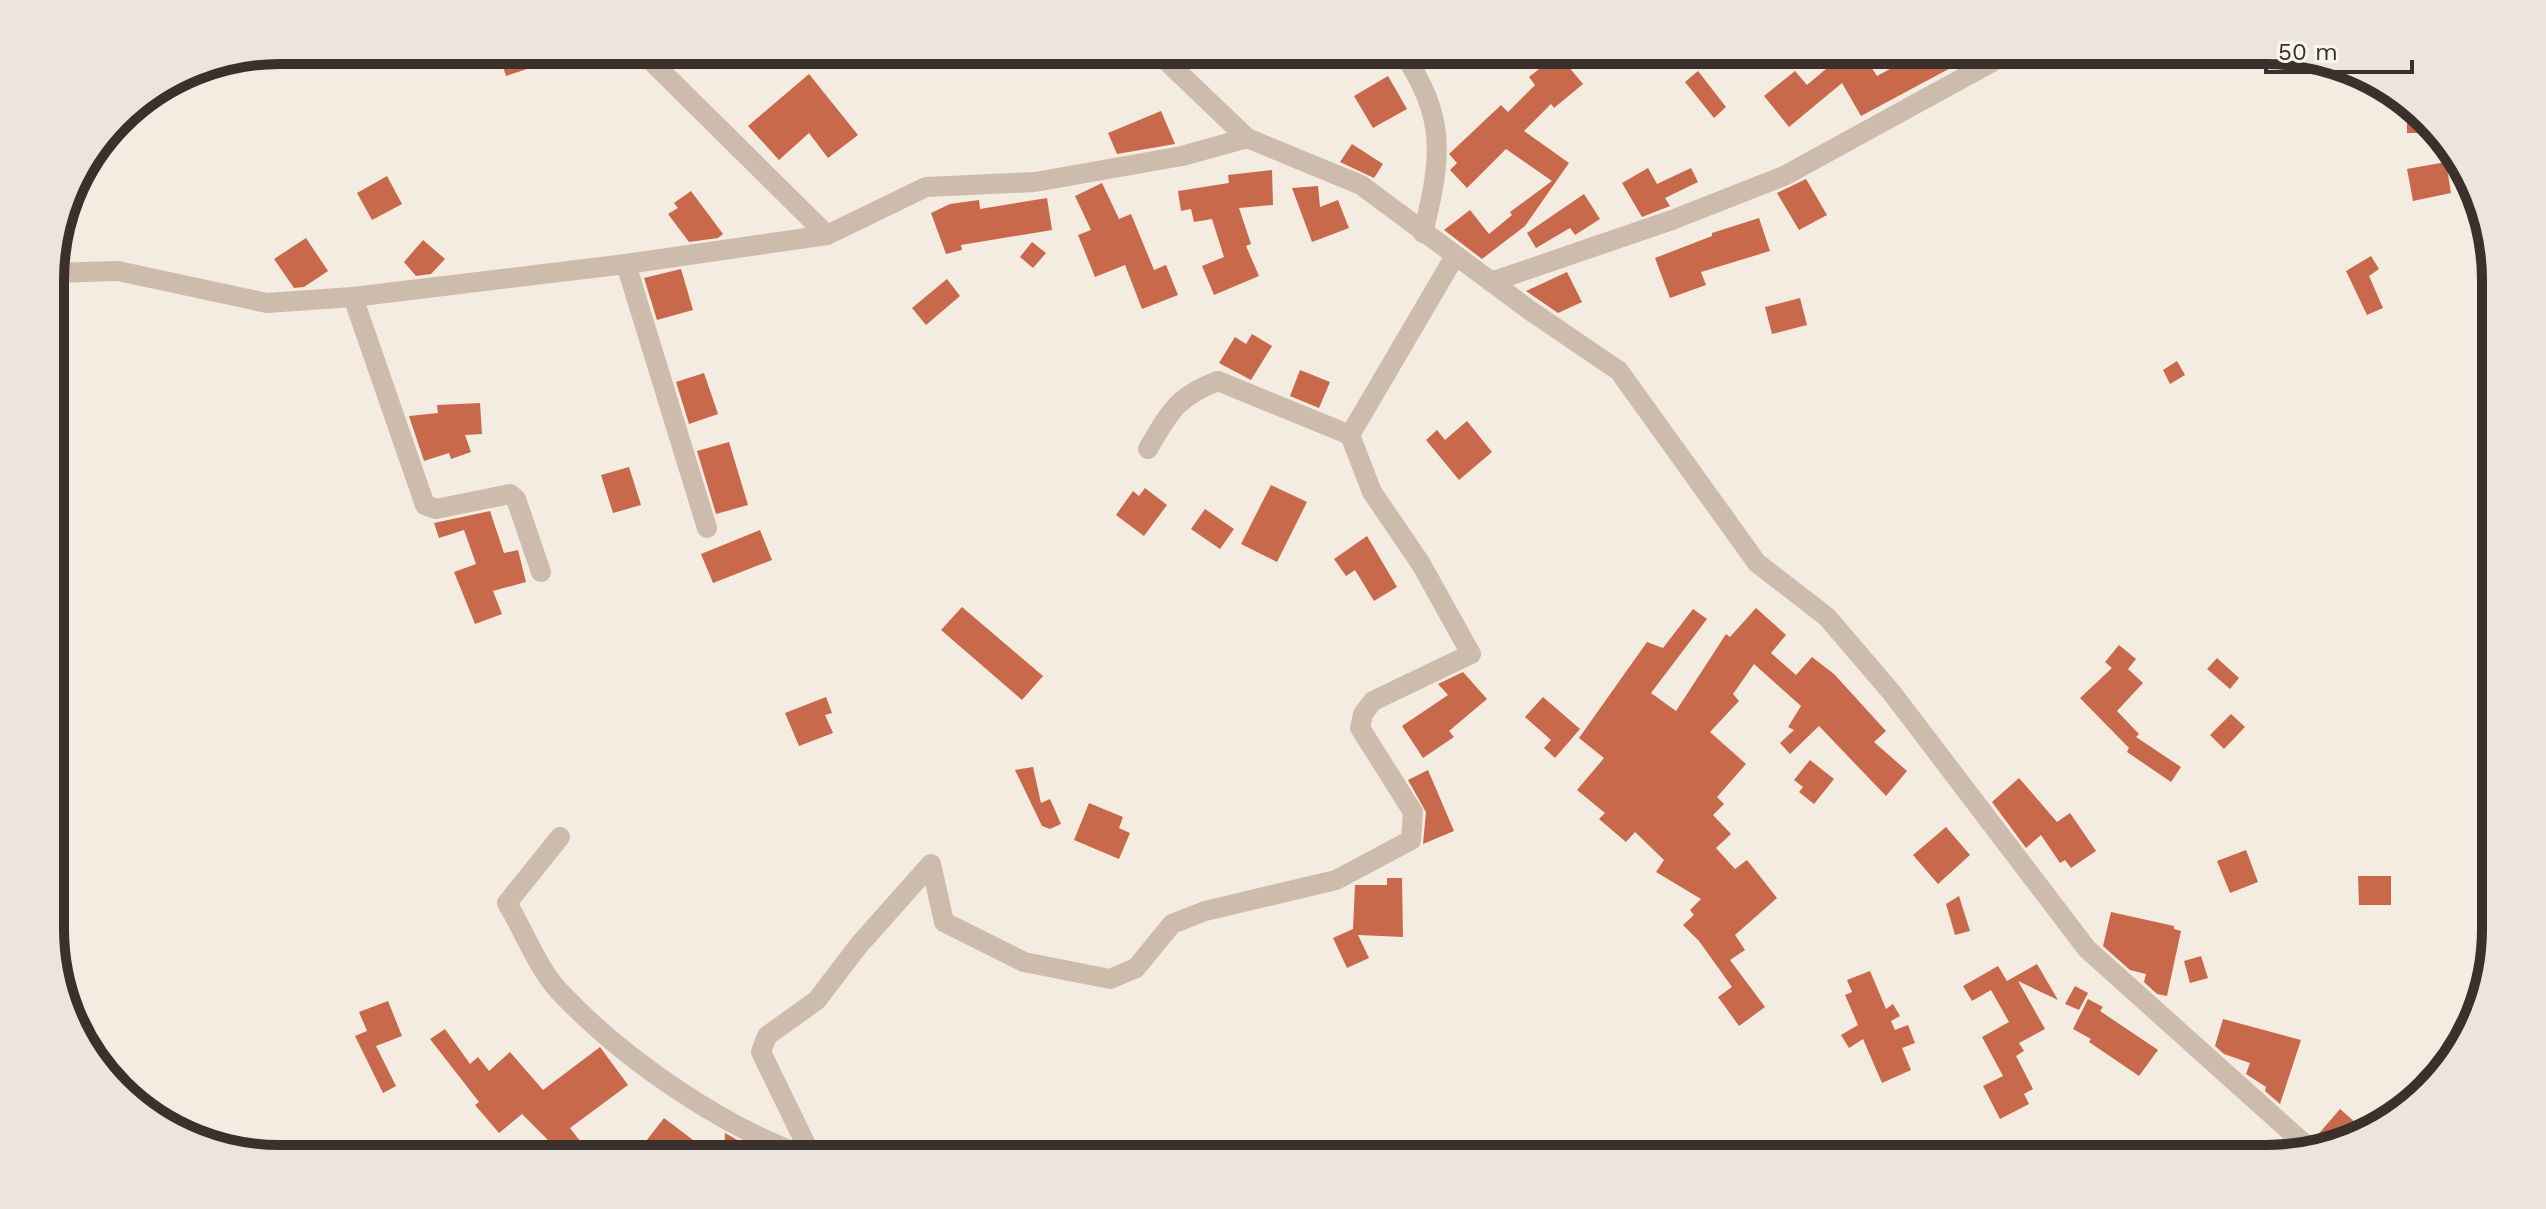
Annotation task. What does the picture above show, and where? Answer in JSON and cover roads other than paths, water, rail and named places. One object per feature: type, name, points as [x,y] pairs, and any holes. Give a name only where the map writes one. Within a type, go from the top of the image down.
[{"type":"street","points":[[654,64],[827,235]]},
{"type":"street","points":[[1170,64],[1247,138],[1361,185],[1423,233],[1619,371],[1757,563],[1827,617],[1892,693],[2087,949],[2302,1142]]},
{"type":"street","points":[[1410,64],[1422,81],[1440,147],[1423,233]]},
{"type":"street","points":[[1491,282],[1672,220],[1784,176],[1988,64]]},
{"type":"street","points":[[64,273],[118,271],[267,303],[353,297],[626,264],[827,235],[926,187],[1035,182],[1182,156],[1247,138]]},
{"type":"street","points":[[1350,435],[1455,256]]},
{"type":"street","points":[[626,264],[707,528]]},
{"type":"street","points":[[353,297],[425,505],[436,509],[510,494],[516,499],[541,572]]},
{"type":"street","points":[[806,1145],[761,1052],[767,1036],[817,1000],[859,945],[931,864],[944,922],[1024,962],[1110,979],[1136,968],[1172,924],[1205,911],[1336,880],[1411,840],[1413,812],[1360,728],[1363,714],[1373,701],[1471,654],[1421,564],[1372,492],[1350,435],[1218,381],[1196,389],[1174,404],[1148,449]]},
{"type":"street","points":[[560,837],[507,903],[558,990],[624,1049],[671,1084],[772,1145]]}]
